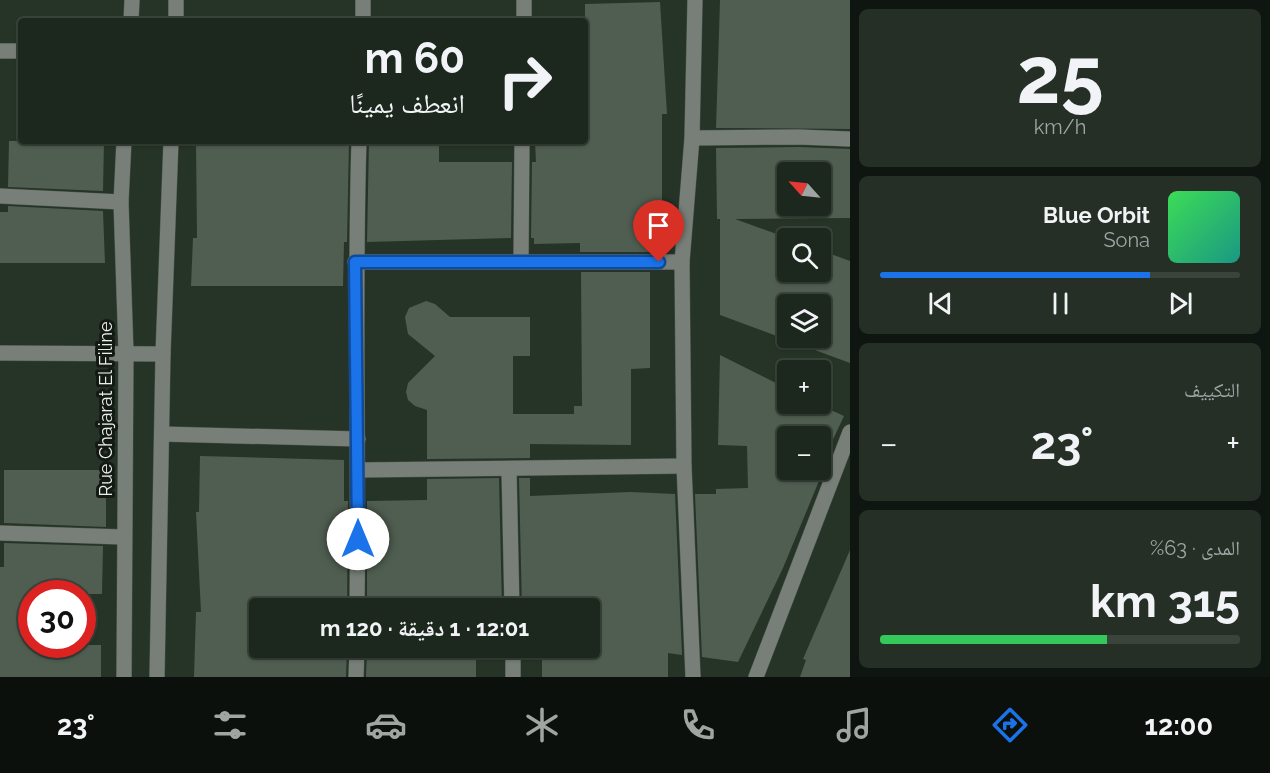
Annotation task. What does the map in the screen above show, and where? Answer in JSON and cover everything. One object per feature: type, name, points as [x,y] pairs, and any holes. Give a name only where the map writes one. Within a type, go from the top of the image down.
[{"type":"street","points":[[131,18],[132,0]]},
{"type":"street","points":[[176,0],[176,18]]},
{"type":"street","points":[[363,0],[363,18]]},
{"type":"street","points":[[524,0],[524,18]]},
{"type":"street","points":[[693,677],[684,466],[682,262],[692,138],[694,0]]},
{"type":"street","points":[[0,51],[18,51]]},
{"type":"street","points":[[692,138],[850,139]]},
{"type":"street","name":"Rue Chajarat El Filine","points":[[124,144],[121,202],[126,352],[123,537],[124,677]]},
{"type":"street","points":[[158,677],[163,354],[171,144]]},
{"type":"street","points":[[357,598],[359,470],[355,262],[359,144]]},
{"type":"street","points":[[521,262],[522,144]]},
{"type":"street","points":[[0,196],[121,202]]},
{"type":"street","points":[[355,262],[682,262]]},
{"type":"street","points":[[0,353],[163,354]]},
{"type":"street","points":[[756,677],[850,432]]},
{"type":"street","points":[[162,434],[358,439]]},
{"type":"street","points":[[359,470],[509,470],[684,466]]},
{"type":"street","points":[[509,470],[512,598]]},
{"type":"street","points":[[0,533],[123,537]]},
{"type":"street","points":[[357,658],[357,677]]},
{"type":"street","points":[[513,658],[513,677]]},
{"type":"building","points":[[720,0],[850,0],[850,129],[716,128]]},
{"type":"building","points":[[660,2],[667,114],[662,114],[662,245],[650,245],[650,252],[580,252],[580,243],[534,244],[534,238],[531,238],[532,162],[536,162],[535,144],[588,144],[588,18],[585,18],[585,4]]},
{"type":"building","points":[[9,141],[18,141],[18,144],[104,144],[103,191],[8,187]]},
{"type":"building","points":[[196,144],[349,144],[347,242],[344,242],[343,286],[191,286],[193,238],[197,238]]},
{"type":"building","points":[[369,144],[439,144],[439,162],[512,162],[511,238],[367,242]]},
{"type":"building","points":[[716,148],[850,149],[850,218],[735,219],[777,234],[777,282],[831,282],[831,254],[850,261],[850,363],[809,348],[831,348],[831,294],[777,294],[777,336],[720,315],[720,219],[717,219]]},
{"type":"building","points":[[8,206],[103,211],[105,263],[0,263],[0,212],[8,212]]},
{"type":"building","points":[[581,272],[650,272],[650,368],[631,369],[631,445],[530,444],[530,458],[427,459],[427,410],[415,406],[408,400],[406,392],[408,383],[435,356],[408,334],[405,317],[409,308],[426,301],[435,304],[450,317],[530,317],[530,356],[513,356],[513,414],[574,414],[574,406],[582,406]]},
{"type":"building","points":[[720,355],[776,383],[777,414],[831,414],[831,410],[844,416],[831,444],[831,426],[777,426],[777,480],[819,480],[783,568],[738,662],[702,657],[695,494],[716,494],[716,489],[748,488],[747,446],[718,445]]},
{"type":"building","points":[[200,456],[344,460],[344,501],[348,501],[347,598],[249,598],[249,658],[347,658],[346,677],[194,677],[196,612],[201,612],[196,512],[199,512]]},
{"type":"building","points":[[4,470],[106,470],[106,527],[4,523]]},
{"type":"building","points":[[499,478],[502,598],[367,598],[367,501],[427,500],[427,479]]},
{"type":"building","points":[[519,478],[530,478],[530,496],[631,492],[675,494],[682,655],[668,653],[668,677],[542,677],[542,658],[600,658],[600,598],[522,598]]},
{"type":"building","points":[[4,543],[103,546],[102,594],[96,594],[96,580],[18,580],[18,658],[96,658],[96,645],[101,645],[101,677],[0,677],[0,567],[4,567]]},
{"type":"building","points":[[850,550],[850,677],[800,677],[806,660],[803,659]]},
{"type":"building","points":[[367,658],[476,658],[476,677],[366,677]]},
{"type":"route","points":[[358,539],[355,262],[659,262]]}]
